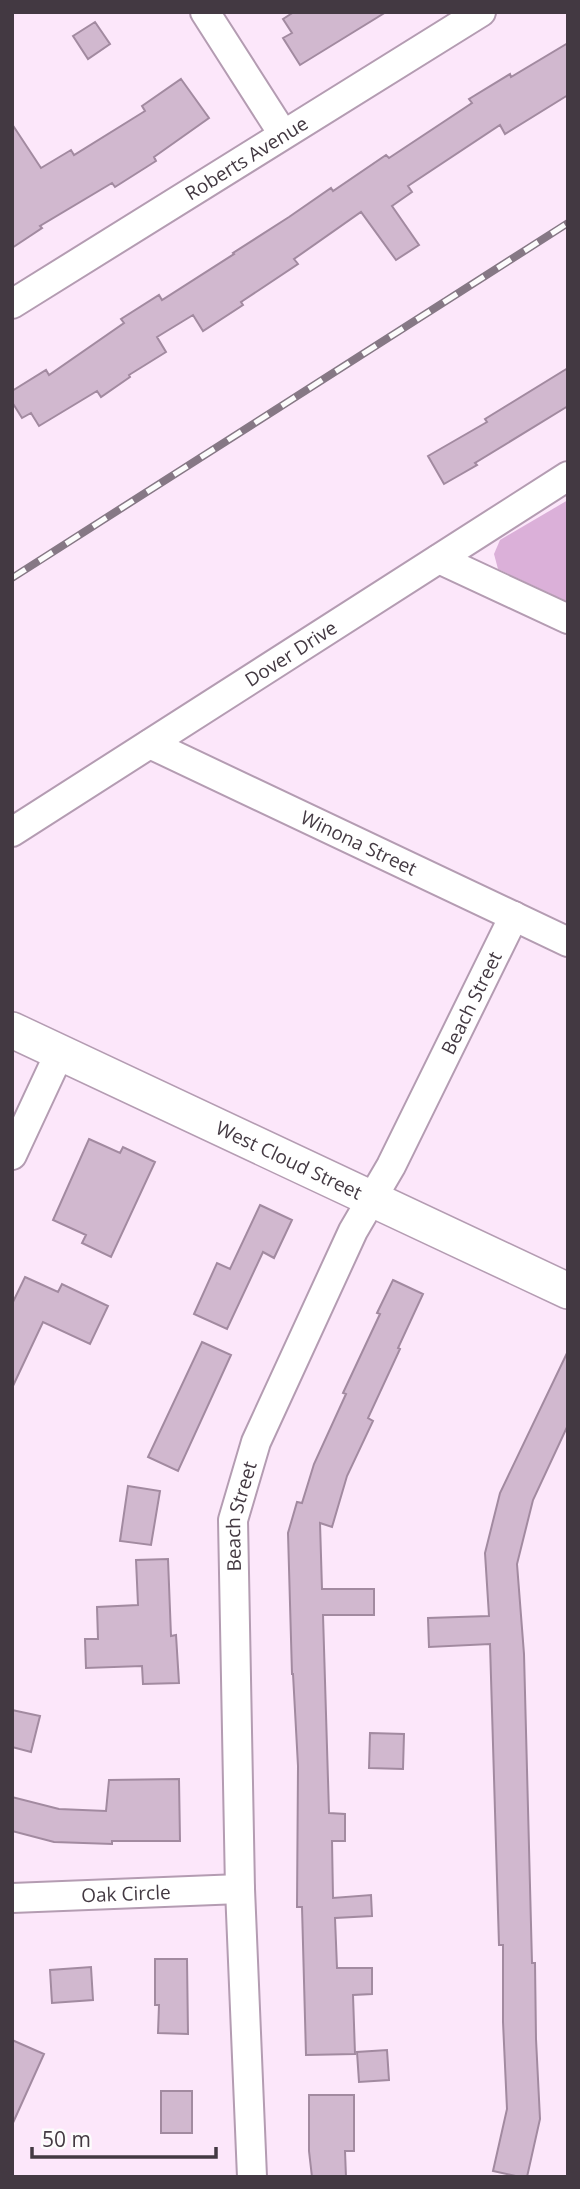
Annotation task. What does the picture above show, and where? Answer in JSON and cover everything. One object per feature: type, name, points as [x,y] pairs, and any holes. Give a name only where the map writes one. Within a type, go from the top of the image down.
[{"type":"main road","name":"West Cloud Street","points":[[12,1030],[568,1291]]},
{"type":"street","points":[[205,12],[283,134]]},
{"type":"street","name":"Roberts Avenue","points":[[12,303],[481,12]]},
{"type":"street","name":"Dover Drive","points":[[12,832],[568,476]]},
{"type":"street","points":[[439,559],[568,619]]},
{"type":"street","name":"Winona Street","points":[[150,744],[568,942]]},
{"type":"street","name":"Beach Street","points":[[252,2177],[240,1889],[233,1520],[256,1442],[353,1231],[391,1167],[514,916]]},
{"type":"street","points":[[12,1155],[60,1052]]},
{"type":"street","name":"Oak Circle","points":[[12,1898],[240,1889]]},
{"type":"shaded area","points":[[568,500],[568,602],[498,569],[494,554],[500,540]]},
{"type":"building","points":[[294,12],[386,12],[300,65],[283,38],[292,33],[283,19]]},
{"type":"building","points":[[95,22],[110,44],[88,59],[73,36]]},
{"type":"building","points":[[568,43],[568,95],[505,134],[500,125],[408,186],[412,192],[392,206],[419,245],[396,260],[361,212],[294,259],[298,264],[203,331],[193,315],[157,337],[166,352],[129,375],[130,377],[101,397],[97,391],[39,426],[31,413],[22,418],[12,402],[12,391],[46,370],[49,375],[124,323],[121,319],[159,295],[162,300],[331,188],[333,191],[386,155],[389,158],[472,103],[469,99]]},
{"type":"building","points":[[181,79],[209,118],[154,157],[156,161],[115,187],[112,183],[40,226],[42,228],[12,248],[12,124],[41,168],[71,150],[74,155],[145,111],[142,106]]},
{"type":"building","points":[[568,368],[568,406],[444,484],[428,456],[487,422],[485,419]]},
{"type":"building","points":[[89,1139],[120,1153],[123,1147],[155,1162],[111,1257],[82,1243],[86,1235],[53,1220]]},
{"type":"building","points":[[260,1205],[292,1220],[274,1258],[263,1252],[227,1329],[194,1314],[217,1263],[230,1269]]},
{"type":"building","points":[[25,1277],[58,1292],[62,1284],[108,1306],[90,1344],[43,1322],[12,1388],[12,1304]]},
{"type":"building","points":[[393,1280],[423,1294],[368,1418],[373,1421],[347,1476],[332,1527],[320,1523],[322,1589],[374,1589],[374,1615],[323,1615],[329,1813],[345,1814],[345,1841],[332,1841],[333,1898],[371,1895],[372,1916],[335,1918],[337,1968],[372,1968],[372,1994],[353,1995],[355,2054],[306,2055],[302,1907],[297,1907],[298,1766],[288,1533],[297,1502],[302,1503],[314,1464]]},
{"type":"building","points":[[202,1342],[231,1355],[178,1471],[148,1457]]},
{"type":"building","points":[[568,1351],[568,1425],[533,1500],[517,1564],[524,1654],[532,1963],[535,1963],[540,2119],[527,2177],[520,2177],[493,2171],[507,2109],[490,1644],[429,1647],[428,1618],[489,1616],[485,1553],[500,1493]]},
{"type":"building","points":[[128,1486],[160,1491],[151,1545],[120,1541]]},
{"type":"building","points":[[168,1559],[171,1636],[176,1635],[179,1683],[143,1684],[142,1666],[86,1668],[85,1639],[98,1639],[97,1607],[138,1605],[136,1560]]},
{"type":"building","points":[[12,1710],[40,1716],[31,1752],[12,1747]]},
{"type":"building","points":[[370,1733],[404,1734],[403,1769],[369,1768]]},
{"type":"building","points":[[179,1779],[180,1841],[112,1841],[112,1844],[54,1842],[12,1831],[12,1797],[59,1809],[106,1811],[109,1780]]},
{"type":"building","points":[[155,1959],[187,1959],[188,2034],[158,2033],[159,2005],[155,2005]]},
{"type":"building","points":[[91,1967],[93,2000],[52,2003],[50,1970]]},
{"type":"building","points":[[12,2040],[44,2054],[12,2125]]},
{"type":"building","points":[[387,2050],[389,2080],[359,2082],[357,2052]]},
{"type":"building","points":[[161,2091],[192,2091],[192,2133],[161,2133]]},
{"type":"building","points":[[309,2095],[354,2095],[354,2151],[345,2151],[346,2177],[312,2177]]},
{"type":"railway","points":[[12,578],[568,223]]}]
